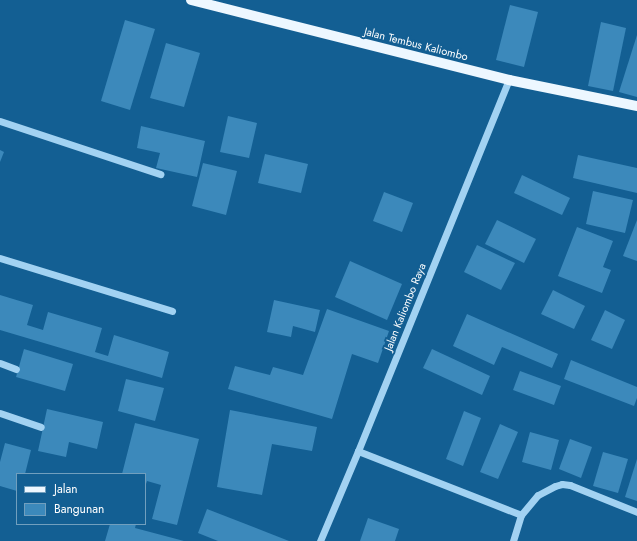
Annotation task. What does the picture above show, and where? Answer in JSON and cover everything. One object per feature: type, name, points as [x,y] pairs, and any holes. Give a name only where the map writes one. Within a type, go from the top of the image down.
[{"type":"main road","name":"Jalan Tembus Kaliombo","points":[[191,0],[509,80],[637,106]]},
{"type":"street","name":"Jalan Kaliombo Raya","points":[[320,541],[509,80]]},
{"type":"street","points":[[0,121],[160,174]]},
{"type":"street","points":[[0,258],[172,311]]},
{"type":"street","points":[[0,364],[16,369]]},
{"type":"street","points":[[0,412],[41,427]]},
{"type":"street","points":[[358,451],[521,515]]},
{"type":"street","points":[[513,541],[521,515],[538,496],[547,489],[562,484],[637,512]]},
{"type":"building","points":[[510,5],[538,12],[524,67],[496,60]]},
{"type":"building","points":[[125,20],[155,29],[130,110],[101,101]]},
{"type":"building","points":[[601,22],[626,28],[613,91],[588,86]]},
{"type":"building","points":[[637,35],[637,97],[619,92]]},
{"type":"building","points":[[166,43],[200,53],[184,107],[150,98]]},
{"type":"building","points":[[228,116],[257,123],[249,158],[220,152]]},
{"type":"building","points":[[141,126],[205,141],[197,177],[156,168],[160,153],[137,148]]},
{"type":"building","points":[[0,150],[4,152],[0,162]]},
{"type":"building","points":[[265,154],[308,164],[301,193],[258,183]]},
{"type":"building","points":[[578,155],[637,168],[637,193],[573,178]]},
{"type":"building","points":[[203,163],[237,171],[226,215],[192,206]]},
{"type":"building","points":[[522,175],[570,198],[562,215],[514,193]]},
{"type":"building","points":[[593,191],[633,200],[625,233],[586,224]]},
{"type":"building","points":[[384,192],[413,203],[402,232],[373,221]]},
{"type":"building","points":[[497,220],[536,239],[524,263],[485,244]]},
{"type":"building","points":[[637,220],[637,261],[623,256]]},
{"type":"building","points":[[577,227],[613,241],[603,267],[611,270],[602,293],[558,276]]},
{"type":"building","points":[[477,245],[515,263],[501,290],[464,272]]},
{"type":"building","points":[[350,261],[402,284],[387,320],[335,297]]},
{"type":"building","points":[[553,290],[585,306],[574,329],[541,314]]},
{"type":"building","points":[[0,295],[33,305],[27,325],[43,330],[48,312],[102,328],[95,352],[108,356],[114,335],[169,352],[162,378],[0,330]]},
{"type":"building","points":[[274,300],[320,310],[315,332],[293,326],[291,337],[267,332]]},
{"type":"building","points":[[327,309],[389,331],[378,363],[352,354],[332,419],[228,389],[235,366],[270,375],[273,367],[303,375]]},
{"type":"building","points":[[605,310],[625,320],[612,349],[591,340]]},
{"type":"building","points":[[467,314],[558,354],[552,368],[502,347],[494,365],[453,346]]},
{"type":"building","points":[[24,349],[73,364],[65,391],[16,377]]},
{"type":"building","points":[[432,349],[490,376],[482,395],[423,368]]},
{"type":"building","points":[[571,360],[637,387],[637,398],[634,406],[564,379]]},
{"type":"building","points":[[520,371],[561,386],[554,405],[513,390]]},
{"type":"building","points":[[126,379],[164,388],[155,421],[118,411]]},
{"type":"building","points":[[47,409],[103,422],[97,449],[69,442],[66,457],[38,451]]},
{"type":"building","points":[[230,410],[317,427],[312,451],[272,444],[262,495],[217,487]]},
{"type":"building","points":[[464,411],[481,418],[463,466],[446,459]]},
{"type":"building","points":[[135,423],[199,439],[177,525],[152,519],[161,485],[147,481],[146,484],[146,473],[122,473]]},
{"type":"building","points":[[500,424],[518,432],[498,479],[480,472]]},
{"type":"building","points":[[530,432],[559,440],[551,470],[522,462]]},
{"type":"building","points":[[570,439],[592,447],[581,478],[559,469]]},
{"type":"building","points":[[5,443],[31,450],[25,473],[16,473],[16,491],[0,486],[0,462]]},
{"type":"building","points":[[603,452],[628,459],[618,493],[593,486]]},
{"type":"building","points":[[637,459],[637,501],[625,497]]},
{"type":"building","points":[[207,509],[289,541],[218,541],[198,533]]},
{"type":"building","points":[[368,518],[399,529],[395,541],[360,541]]},
{"type":"building","points":[[110,525],[136,525],[135,528],[184,541],[105,541]]}]
